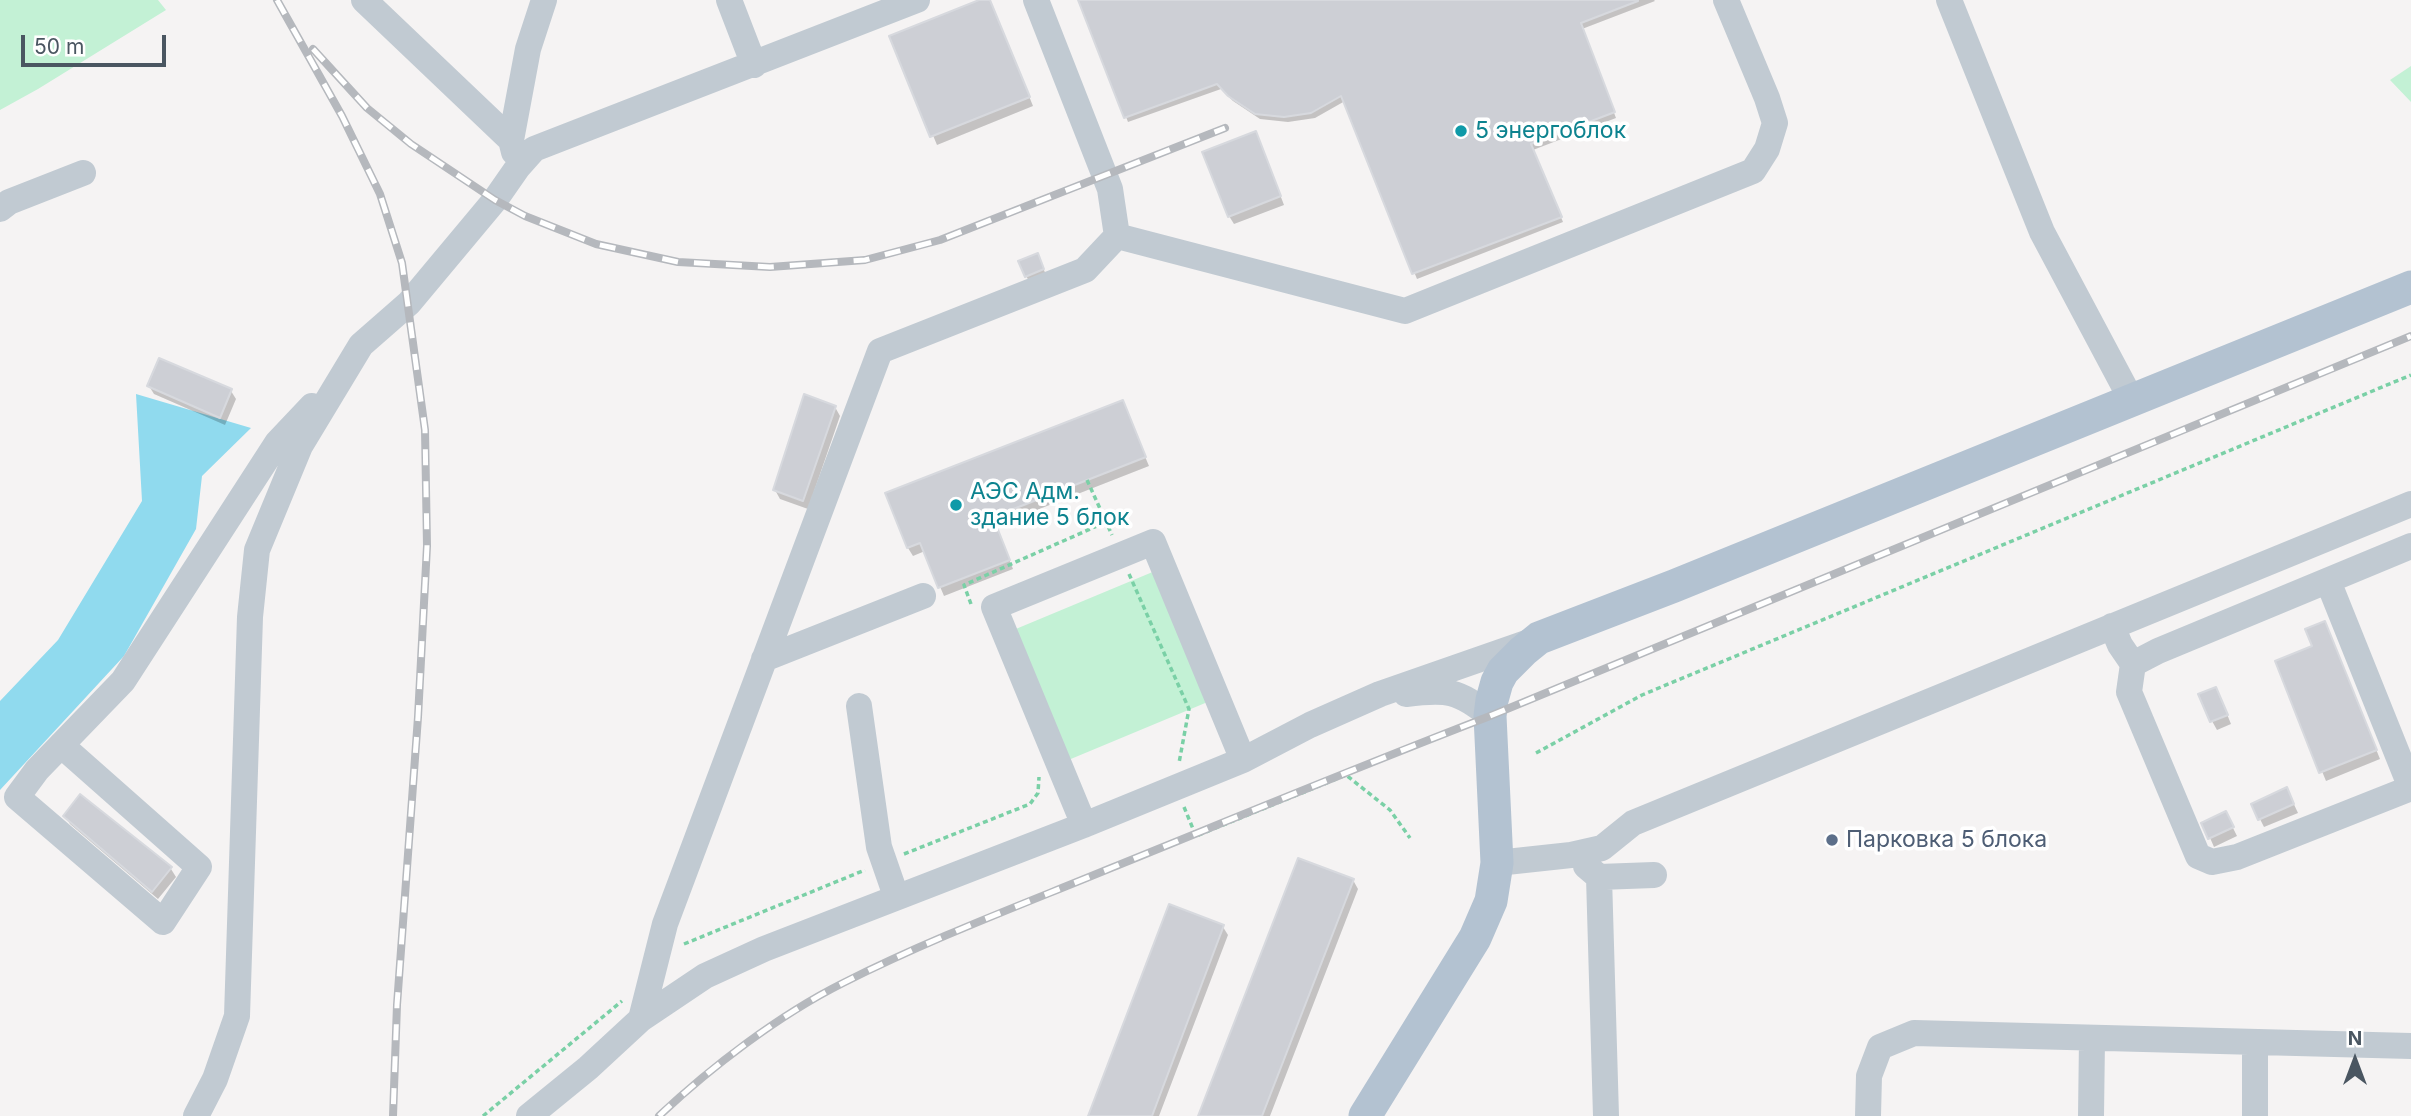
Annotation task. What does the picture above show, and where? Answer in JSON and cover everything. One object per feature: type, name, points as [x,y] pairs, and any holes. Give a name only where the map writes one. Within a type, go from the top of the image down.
[{"type":"main road","points":[[1365,1116],[1475,938],[1492,901],[1497,863],[1490,716],[1497,682],[1503,671],[1522,651],[1539,638],[2411,287]]},
{"type":"lane","points":[[364,0],[512,140]]},
{"type":"lane","points":[[517,167],[512,140],[528,49],[544,0]]},
{"type":"lane","points":[[729,0],[754,65]]},
{"type":"lane","points":[[195,1116],[215,1079],[237,1016],[250,617],[257,550],[300,446],[361,345],[409,303],[534,149],[917,0]]},
{"type":"lane","points":[[1036,0],[1110,189],[1117,236]]},
{"type":"lane","points":[[1117,236],[1405,311],[1753,171],[1767,149],[1775,124],[1726,0]]},
{"type":"lane","points":[[1949,0],[2042,232],[2133,401]]},
{"type":"lane","points":[[0,209],[9,202],[83,173]]},
{"type":"lane","points":[[641,1019],[665,924],[880,351],[1085,270],[1117,236]]},
{"type":"lane","points":[[61,745],[200,867],[163,922],[18,797],[37,770],[61,745],[123,681],[277,443],[349,366]]},
{"type":"lane","points":[[1497,863],[1572,855],[1602,848],[1633,823],[2411,504]]},
{"type":"lane","points":[[1084,825],[994,607],[1121,555],[1153,542],[1243,760]]},
{"type":"lane","points":[[2133,664],[2158,651],[2411,547]]},
{"type":"lane","points":[[2112,626],[2133,664],[2129,692],[2198,856],[2212,862],[2237,857],[2411,788],[2328,581]]},
{"type":"lane","points":[[764,659],[923,596]]},
{"type":"lane","points":[[529,1116],[589,1068],[641,1019],[705,976],[764,949],[896,896],[1084,825],[1243,760],[1310,725],[1380,694],[1539,638]]},
{"type":"lane","points":[[1380,694],[1456,693],[1469,699],[1490,716]]},
{"type":"lane","points":[[859,706],[879,847],[896,896]]},
{"type":"lane","points":[[1572,855],[1599,877],[1654,875]]},
{"type":"lane","points":[[1599,877],[1606,1116]]},
{"type":"lane","points":[[1868,1116],[1869,1076],[1880,1047],[1913,1033],[2411,1046]]},
{"type":"lane","points":[[2091,1116],[2092,1039]]},
{"type":"lane","points":[[2255,1044],[2255,1116]]},
{"type":"path","points":[[1536,753],[1642,695],[2411,375]]},
{"type":"path","points":[[1087,480],[1189,709]]},
{"type":"path","points":[[974,610],[964,585],[1106,522]]},
{"type":"path","points":[[680,946],[1030,804],[1038,793],[1039,772]]},
{"type":"path","points":[[1196,836],[1346,775],[1390,810],[1410,838]]},
{"type":"path","points":[[483,1116],[652,973]]},
{"type":"green space","points":[[0,0],[158,0],[166,10],[0,110]]},
{"type":"green space","points":[[2411,66],[2411,102],[2390,80]]},
{"type":"green space","points":[[1155,571],[1210,701],[1066,761],[1011,631]]},
{"type":"water","points":[[136,394],[251,428],[202,476],[196,529],[124,656],[0,790],[0,701],[58,640],[142,501]]},
{"type":"building","points":[[979,0],[990,0],[1030,97],[930,137],[889,36]]},
{"type":"building","name":"5 энергоблок","points":[[1078,0],[1638,1],[1581,23],[1615,112],[1531,144],[1562,217],[1412,274],[1341,96],[1311,113],[1284,117],[1255,114],[1228,96],[1217,84],[1124,118]]},
{"type":"building","points":[[1256,131],[1281,196],[1228,217],[1202,152]]},
{"type":"building","points":[[1038,253],[1044,269],[1025,277],[1018,261]]},
{"type":"building","points":[[159,358],[232,389],[220,418],[147,386]]},
{"type":"building","points":[[804,394],[836,406],[803,501],[773,490]]},
{"type":"building","name":"АЭС Адм. здание 5 блок","points":[[1123,400],[1146,457],[993,517],[1010,560],[938,588],[920,543],[907,548],[885,493]]},
{"type":"building","points":[[2325,621],[2377,750],[2319,773],[2275,661],[2312,646],[2305,629]]},
{"type":"building","points":[[2216,687],[2228,715],[2210,722],[2198,694]]},
{"type":"building","points":[[2287,787],[2294,804],[2258,820],[2251,804]]},
{"type":"building","points":[[80,794],[172,867],[152,892],[63,816]]},
{"type":"building","points":[[2226,811],[2234,827],[2208,839],[2201,823]]},
{"type":"building","points":[[1298,858],[1354,879],[1262,1116],[1198,1116]]},
{"type":"building","points":[[1169,904],[1224,925],[1152,1116],[1088,1116]]},
{"type":"railway","points":[[277,0],[342,116],[380,194],[402,263],[425,430],[427,546],[418,717],[397,1005],[393,1116]]},
{"type":"railway","points":[[313,49],[367,108],[411,144],[495,200],[525,216],[596,244],[678,262],[770,267],[865,260],[940,240],[1225,128]]},
{"type":"railway","points":[[659,1116],[723,1061],[770,1026],[843,983],[909,952],[1490,716],[2411,336]]},
{"type":"place","name":"5 энергоблок","points":[[1461,131]]},
{"type":"place","name":"АЭС Адм. здание 5 блок","points":[[956,505]]},
{"type":"place","name":"Парковка 5 блока","points":[[1832,840]]}]
